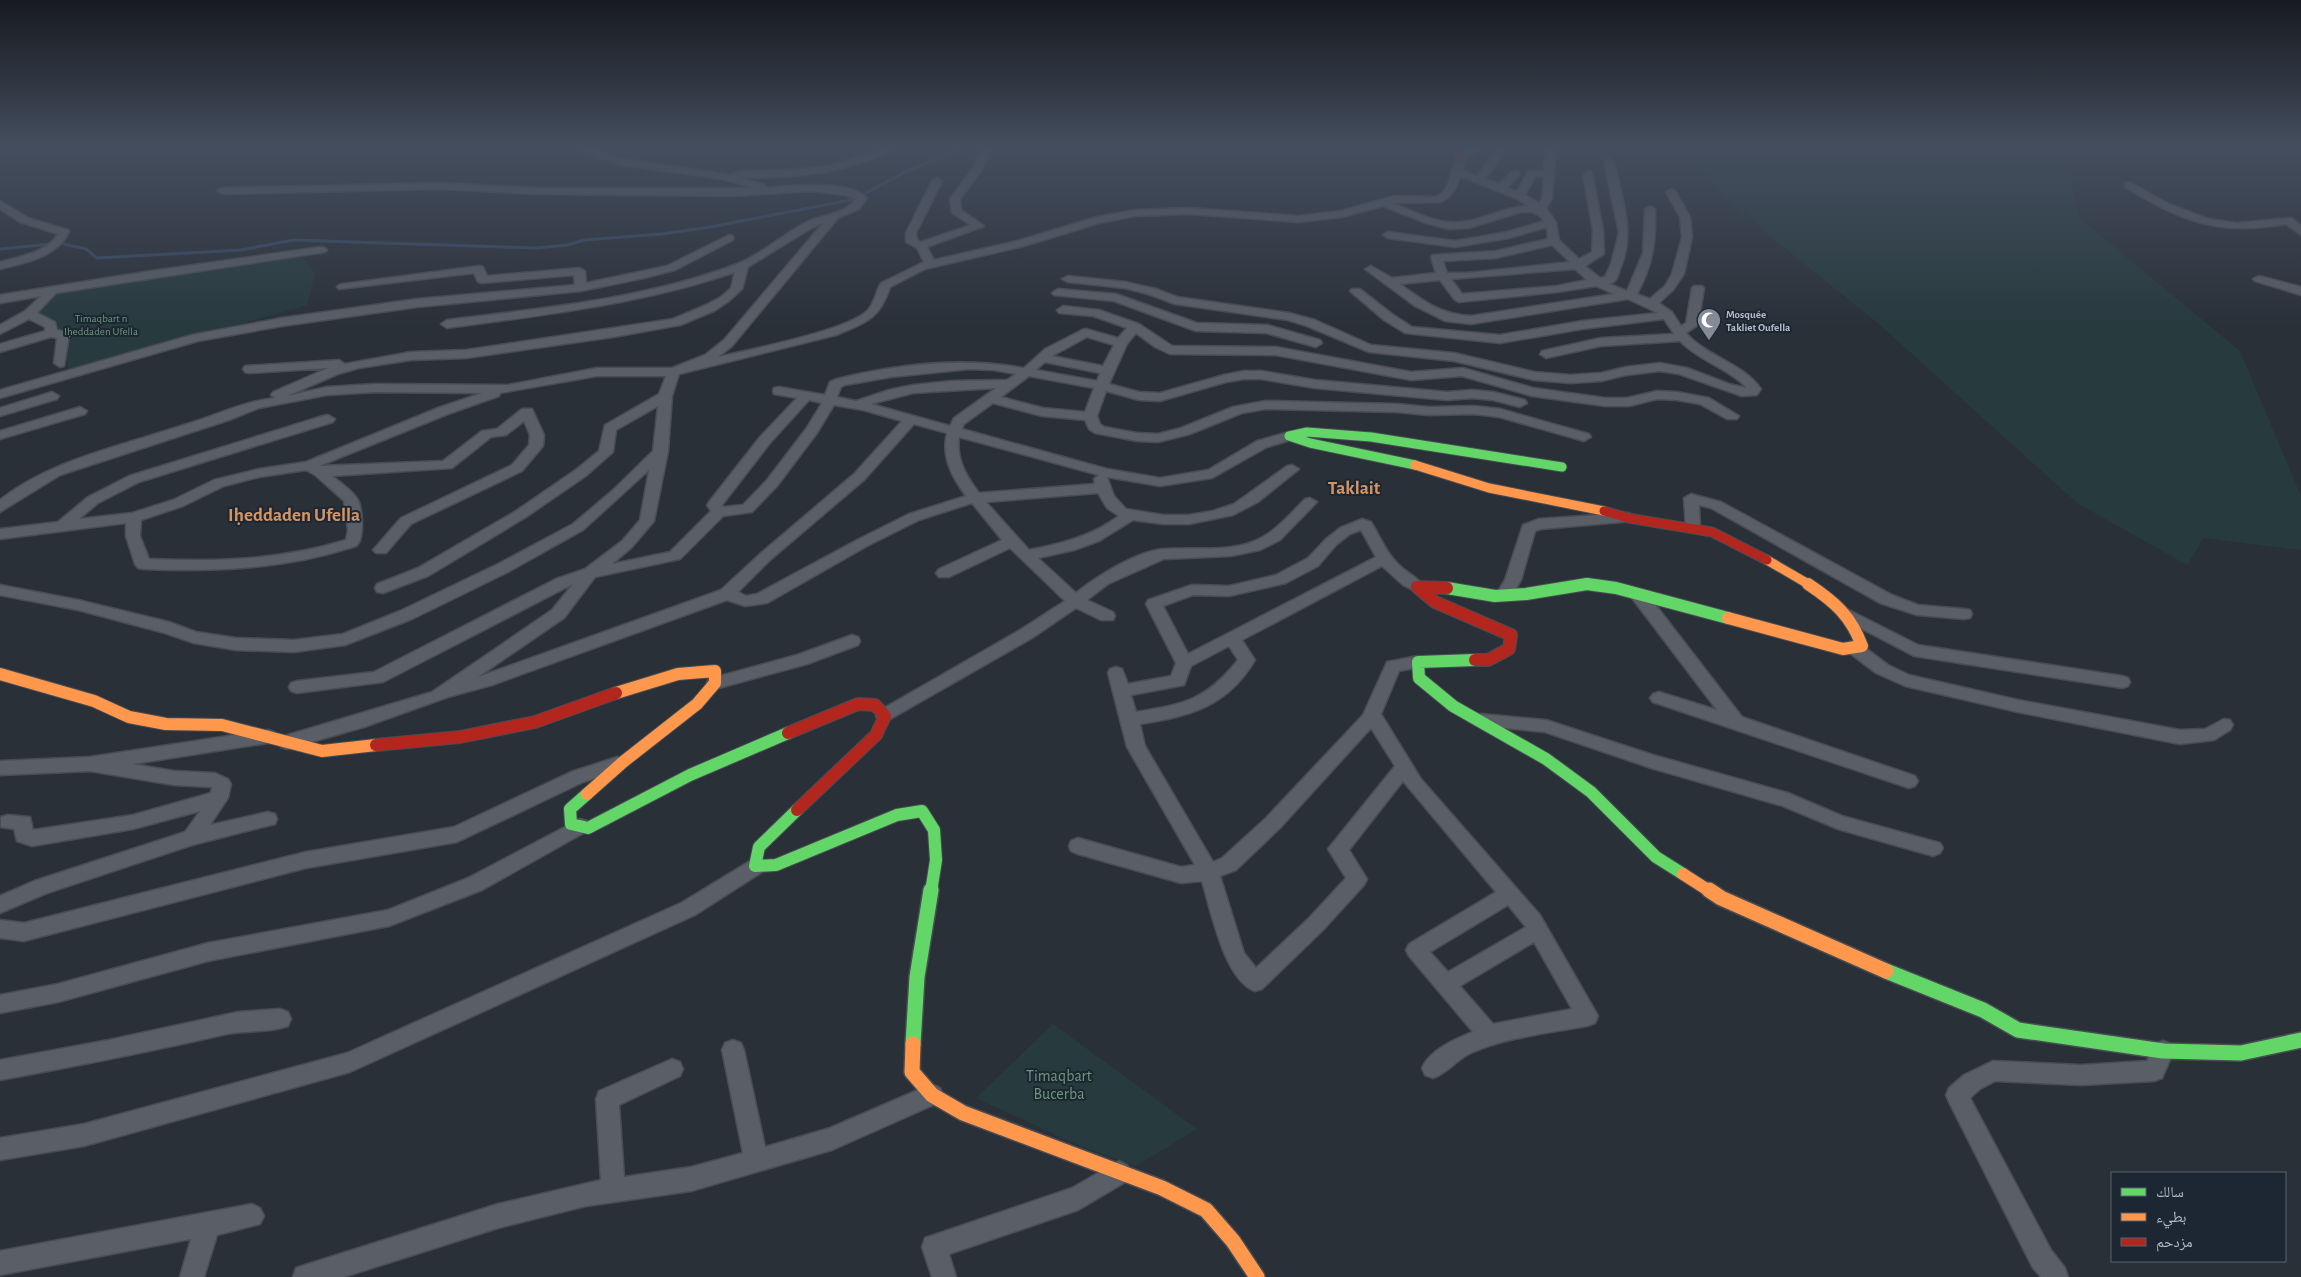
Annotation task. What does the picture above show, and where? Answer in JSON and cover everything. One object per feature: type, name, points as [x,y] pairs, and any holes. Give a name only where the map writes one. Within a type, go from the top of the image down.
[{"type":"street","points":[[0,266],[52,248],[63,239],[64,232],[24,220],[5,208]]},
{"type":"street","points":[[447,324],[581,306],[678,286],[743,265],[813,223],[855,208]]},
{"type":"street","points":[[924,208],[911,233],[912,242],[921,246],[932,264]]},
{"type":"street","points":[[921,246],[979,226],[956,211],[956,208]]},
{"type":"street","points":[[314,469],[443,411],[508,389],[597,372],[674,372],[822,335],[857,322],[871,314],[880,301],[885,285],[921,266],[1020,244],[1097,220],[1135,214],[1188,211],[1299,219],[1342,214],[1362,208]]},
{"type":"street","points":[[1068,279],[1125,285],[1152,291],[1175,300],[1289,317],[1311,323],[1369,348],[1454,356],[1534,376],[1570,379],[1600,377],[1626,370],[1660,367],[1682,371],[1742,392],[1752,392],[1755,389],[1750,382],[1718,364],[1681,334],[1668,315],[1651,304],[1599,283],[1577,265],[1565,248],[1554,241],[1551,222],[1538,209],[1458,226],[1423,219],[1397,208]]},
{"type":"street","points":[[1391,282],[1577,265],[1598,254],[1598,230],[1594,208]]},
{"type":"street","points":[[1419,303],[1599,283],[1610,280],[1617,264],[1624,233],[1619,208]]},
{"type":"street","points":[[1651,304],[1670,288],[1678,274],[1687,237],[1685,217],[1680,208]]},
{"type":"street","points":[[2166,208],[2207,222],[2238,226],[2288,220],[2301,232]]},
{"type":"street","points":[[1631,295],[1644,272],[1651,249],[1650,209]]},
{"type":"street","points":[[438,696],[558,614],[590,573],[627,544],[647,521],[661,451],[665,396],[674,372],[709,358],[728,342],[835,216]]},
{"type":"street","points":[[1388,236],[1455,244],[1509,235],[1551,222]]},
{"type":"street","points":[[0,394],[196,338],[282,322],[417,303],[581,288],[671,268],[729,238]]},
{"type":"street","points":[[1459,298],[1441,276],[1438,257],[1486,257],[1515,253],[1554,241]]},
{"type":"street","points":[[0,299],[54,289],[321,250]]},
{"type":"street","points":[[249,369],[358,364],[411,356],[466,354],[676,322],[710,308],[736,289],[743,265]]},
{"type":"street","points":[[343,286],[479,269],[482,280],[579,271],[581,288]]},
{"type":"street","points":[[1371,269],[1419,303],[1450,318],[1471,320],[1631,295]]},
{"type":"street","points":[[2259,279],[2301,291]]},
{"type":"street","points":[[1116,298],[1125,285]]},
{"type":"street","points":[[1546,354],[1600,342],[1681,334],[1692,325],[1698,288]]},
{"type":"street","points":[[0,330],[29,314],[54,289]]},
{"type":"street","points":[[1356,291],[1388,317],[1408,330],[1500,340],[1582,325],[1668,315]]},
{"type":"street","points":[[1058,293],[1116,298],[1180,323],[1202,328],[1267,329],[1316,343]]},
{"type":"street","points":[[1063,310],[1095,313],[1135,327],[1142,330],[1157,345],[1170,350],[1276,351],[1411,376],[1463,372],[1532,392],[1605,402],[1620,403],[1657,395],[1678,396],[1704,401],[1732,416]]},
{"type":"street","points":[[29,314],[51,325],[51,333]]},
{"type":"street","points":[[1135,327],[1122,343],[1107,371],[1090,416],[1094,426],[1100,430],[1156,439],[1173,436],[1248,405],[1397,408],[1428,411],[1474,410],[1500,413],[1584,437]]},
{"type":"street","points":[[1192,351],[1202,328]]},
{"type":"street","points":[[0,348],[51,333],[63,335],[60,363]]},
{"type":"street","points":[[1107,616],[1076,602],[1026,556],[974,498],[958,475],[952,458],[952,430],[959,421],[1025,373],[1049,352],[1086,333],[1122,343]]},
{"type":"street","points":[[1042,358],[1107,371]]},
{"type":"street","points":[[0,507],[18,493],[55,472],[206,423],[257,404],[333,371],[358,364]]},
{"type":"street","points":[[297,687],[376,678],[431,652],[561,583],[590,573],[674,556],[719,512],[748,509],[784,468],[812,430],[830,400],[834,385],[891,373],[969,365],[994,366],[1102,386],[1139,396],[1160,397],[1224,379],[1244,375],[1261,375],[1315,384],[1447,396],[1472,394],[1492,396],[1520,403]]},
{"type":"street","points":[[381,550],[406,521],[517,468],[536,446],[537,435],[528,412],[536,383]]},
{"type":"street","points":[[857,405],[875,396],[930,386],[1010,384]]},
{"type":"street","points":[[257,404],[277,402],[327,391],[375,388],[508,389]]},
{"type":"street","points":[[779,392],[857,405],[1100,472],[1160,482],[1212,474],[1262,444],[1307,432],[1371,437],[1562,467]]},
{"type":"street","points":[[0,412],[52,396]]},
{"type":"street","points":[[383,588],[423,572],[521,514],[582,472],[606,452],[610,428],[665,396]]},
{"type":"street","points":[[719,512],[714,505],[765,440],[806,396]]},
{"type":"street","points":[[991,398],[1042,412],[1090,416]]},
{"type":"street","points":[[0,435],[80,411]]},
{"type":"street","points":[[0,534],[134,517],[178,503],[220,483],[259,473],[314,469],[447,465],[487,434],[501,432],[528,412]]},
{"type":"street","points":[[61,527],[92,500],[134,479],[328,420]]},
{"type":"street","points":[[287,742],[358,722],[519,671],[652,619],[727,594],[765,557],[859,477],[910,420]]},
{"type":"street","points":[[1184,663],[1154,604],[1192,590],[1230,591],[1281,579],[1313,562],[1331,542],[1345,531],[1362,524],[1366,525],[1384,559],[1402,579],[1417,587],[1451,588],[1503,596],[1587,584],[1616,588],[1843,649],[1862,646],[1854,625],[1829,599],[1789,572],[1712,532],[1628,518],[1584,506],[1489,488],[1398,460],[1310,443],[1289,436]]},
{"type":"street","points":[[0,590],[78,605],[169,628],[194,637],[228,642],[294,646],[345,639],[406,615],[503,568],[578,527],[617,494],[661,451]]},
{"type":"street","points":[[134,517],[132,536],[143,564],[220,566],[272,560],[326,550],[351,543],[354,541],[355,530],[351,500],[314,469]]},
{"type":"street","points":[[1100,472],[1102,488],[1119,511],[1183,520],[1218,515],[1255,498],[1292,469]]},
{"type":"street","points":[[727,594],[744,601],[761,599],[862,543],[914,518],[974,498],[1102,488]]},
{"type":"street","points":[[1693,528],[1691,498],[1716,505],[1886,599],[1917,610],[1964,614]]},
{"type":"street","points":[[755,866],[759,847],[876,735],[885,716],[952,679],[1076,602],[1103,580],[1131,566],[1162,554],[1231,551],[1255,547],[1275,538],[1310,502]]},
{"type":"street","points":[[1026,556],[1074,546],[1112,530],[1131,514]]},
{"type":"street","points":[[1503,596],[1513,580],[1528,528],[1539,524],[1628,518]]},
{"type":"street","points":[[944,573],[1012,540]]},
{"type":"street","points":[[1384,559],[1184,663],[1178,681],[1118,682],[1130,719],[1136,747],[1209,872],[1235,957],[1255,982],[1316,924],[1357,879],[1338,848],[1404,767]]},
{"type":"street","points":[[1078,846],[1181,875],[1209,872],[1229,864],[1273,823],[1370,718],[1393,666],[1418,662],[1488,660],[1509,649],[1511,635],[1495,625],[1438,603],[1422,594],[1417,587]]},
{"type":"street","points":[[1638,594],[1736,722]]},
{"type":"street","points":[[1838,609],[1875,631],[1914,650],[2122,682]]},
{"type":"street","points":[[1130,719],[1173,712],[1203,702],[1237,674],[1247,660],[1232,638]]},
{"type":"street","points":[[852,641],[802,660],[715,683],[697,704],[570,808],[571,824],[588,828],[690,775],[858,704],[876,705],[885,716]]},
{"type":"street","points":[[1853,647],[1882,670],[1904,680],[2018,706],[2180,737],[2208,735],[2224,725]]},
{"type":"street","points":[[1418,662],[1420,678],[1452,706],[1546,759],[1591,792],[1656,857],[1721,898],[1853,957],[1983,1010],[2018,1030],[2163,1051],[2241,1053],[2301,1040]]},
{"type":"street","points":[[0,674],[94,701],[129,717],[166,724],[222,725],[322,751],[460,736],[535,722],[638,685],[702,670],[715,671],[715,683]]},
{"type":"street","points":[[1659,698],[1909,781]]},
{"type":"street","points":[[1372,714],[1415,784],[1533,921],[1587,1016],[1489,1034],[1460,1047],[1433,1068]]},
{"type":"street","points":[[1476,720],[1546,726],[1651,760],[1788,800],[1838,822],[1933,848]]},
{"type":"street","points":[[0,768],[90,764],[270,736]]},
{"type":"street","points":[[0,929],[24,932],[306,860],[457,834],[577,776],[624,762]]},
{"type":"street","points":[[90,764],[174,778],[216,780],[222,784],[219,798],[192,837]]},
{"type":"street","points":[[8,822],[23,822],[24,836],[32,838],[133,822],[219,798]]},
{"type":"street","points":[[0,1149],[84,1135],[350,1062],[688,909],[755,866],[776,865],[897,815],[922,811],[934,830],[936,860],[917,977],[912,1072],[932,1095],[963,1113],[1162,1188],[1206,1210],[1233,1241],[1257,1277]]},
{"type":"street","points":[[0,905],[41,887],[192,837],[268,819]]},
{"type":"street","points":[[0,1004],[58,993],[208,952],[389,918],[475,884],[580,826]]},
{"type":"street","points":[[1489,1034],[1416,950],[1510,894]]},
{"type":"street","points":[[1445,984],[1538,930]]},
{"type":"street","points":[[0,1070],[238,1022],[280,1019]]},
{"type":"street","points":[[734,1050],[756,1161]]},
{"type":"street","points":[[2056,1277],[2042,1259],[1957,1095],[1972,1082],[1993,1071],[2081,1075],[2154,1071],[2163,1051]]},
{"type":"street","points":[[613,1190],[607,1099],[672,1069]]},
{"type":"street","points":[[305,1277],[498,1216],[586,1194],[691,1179],[832,1139],[932,1095]]},
{"type":"street","points":[[944,1277],[934,1247],[1078,1198],[1119,1173]]},
{"type":"street","points":[[0,1263],[252,1216]]},
{"type":"street","points":[[192,1277],[208,1224]]},
{"type":"green space","points":[[1739,208],[2076,208],[2078,217],[2240,351],[2301,496],[2301,550],[2204,538],[2187,565],[2077,503],[1880,325],[1771,237]]},
{"type":"green space","name":"Timaqbart n Iḥeddaden Ufella","points":[[301,255],[315,273],[307,305],[70,373],[56,323],[32,311],[57,292]]},
{"type":"green space","name":"Timaqbart Bucerba","points":[[1053,1024],[1197,1129],[1136,1166],[1080,1146],[976,1098]]},
{"type":"waterway","points":[[64,244],[86,249],[97,258],[241,250],[293,240],[536,248],[568,245],[584,240],[662,234],[710,227],[811,208]]},
{"type":"waterway","points":[[0,249],[52,244]]},
{"type":"traffic: fast","points":[[1415,465],[1310,443],[1289,436],[1307,432],[1371,437],[1562,467]]},
{"type":"traffic: fast","points":[[1447,588],[1495,596],[1526,594],[1587,584],[1616,588],[1728,618]]},
{"type":"traffic: fast","points":[[1475,660],[1418,662],[1419,678],[1453,706],[1546,759],[1591,792],[1656,857],[1683,874]]},
{"type":"traffic: fast","points":[[587,794],[570,809],[571,824],[588,828],[690,775],[788,733]]},
{"type":"traffic: fast","points":[[797,810],[759,847],[755,866],[776,865],[897,815],[922,811],[934,830],[936,860],[917,977],[913,1044]]},
{"type":"traffic: fast","points":[[1886,971],[1983,1010],[2018,1030],[2163,1051],[2241,1053],[2301,1040]]},
{"type":"traffic: slow","points":[[1415,465],[1489,488],[1604,511]]},
{"type":"traffic: slow","points":[[1728,618],[1843,649],[1862,646],[1855,626],[1835,604],[1802,580],[1767,560]]},
{"type":"traffic: slow","points":[[587,794],[623,762],[697,704],[715,683],[715,671],[678,674],[616,693]]},
{"type":"traffic: slow","points":[[0,674],[94,701],[129,717],[166,724],[222,725],[322,751],[376,745]]},
{"type":"traffic: slow","points":[[1683,874],[1721,898],[1886,971]]},
{"type":"traffic: slow","points":[[913,1044],[912,1072],[932,1095],[963,1113],[1162,1188],[1206,1210],[1233,1241],[1257,1277]]},
{"type":"traffic: jam","points":[[1604,511],[1628,518],[1712,532],[1767,560]]},
{"type":"traffic: jam","points":[[1447,588],[1417,587],[1435,602],[1511,635],[1509,649],[1488,660],[1475,660]]},
{"type":"traffic: jam","points":[[376,745],[460,737],[535,722],[616,693]]},
{"type":"traffic: jam","points":[[788,733],[858,704],[875,705],[885,716],[876,735],[797,810]]},
{"type":"place","name":"Mosquée Takliet Oufella","points":[[1709,341]]},
{"type":"district","name":"Taklait","points":[[1354,488]]},
{"type":"district","name":"Iḥeddaden Ufella","points":[[294,515]]}]
